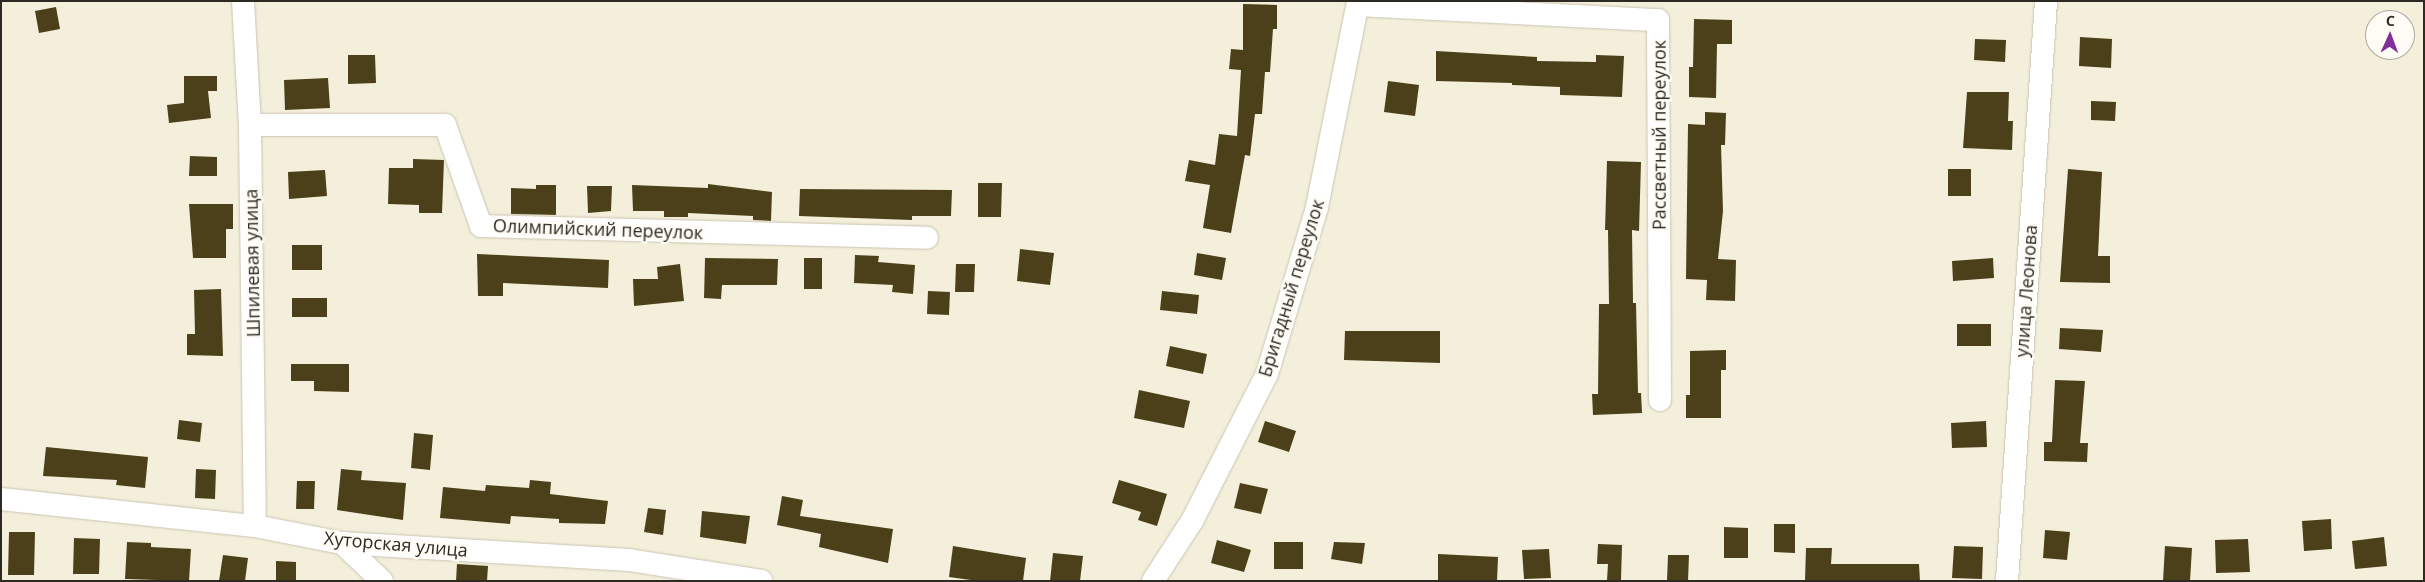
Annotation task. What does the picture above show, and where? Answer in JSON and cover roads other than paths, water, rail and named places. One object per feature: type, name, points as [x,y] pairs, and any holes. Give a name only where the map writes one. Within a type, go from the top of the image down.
[{"type":"street","name":"Шпилевая улица","points":[[243,1],[250,125],[255,526]]},
{"type":"street","name":"улица Леонова","points":[[2007,581],[2046,1]]},
{"type":"street","name":"Рассветный переулок","points":[[1358,3],[1658,20],[1660,400]]},
{"type":"street","name":"Бригадный переулок","points":[[1153,581],[1192,521],[1267,374],[1317,207],[1358,3]]},
{"type":"street","name":"Олимпийский переулок","points":[[250,125],[445,125],[481,226],[928,238]]},
{"type":"street","name":"Хуторская улица","points":[[1,499],[255,526],[342,543],[629,560],[761,581]]},
{"type":"street","points":[[342,543],[382,581]]}]
